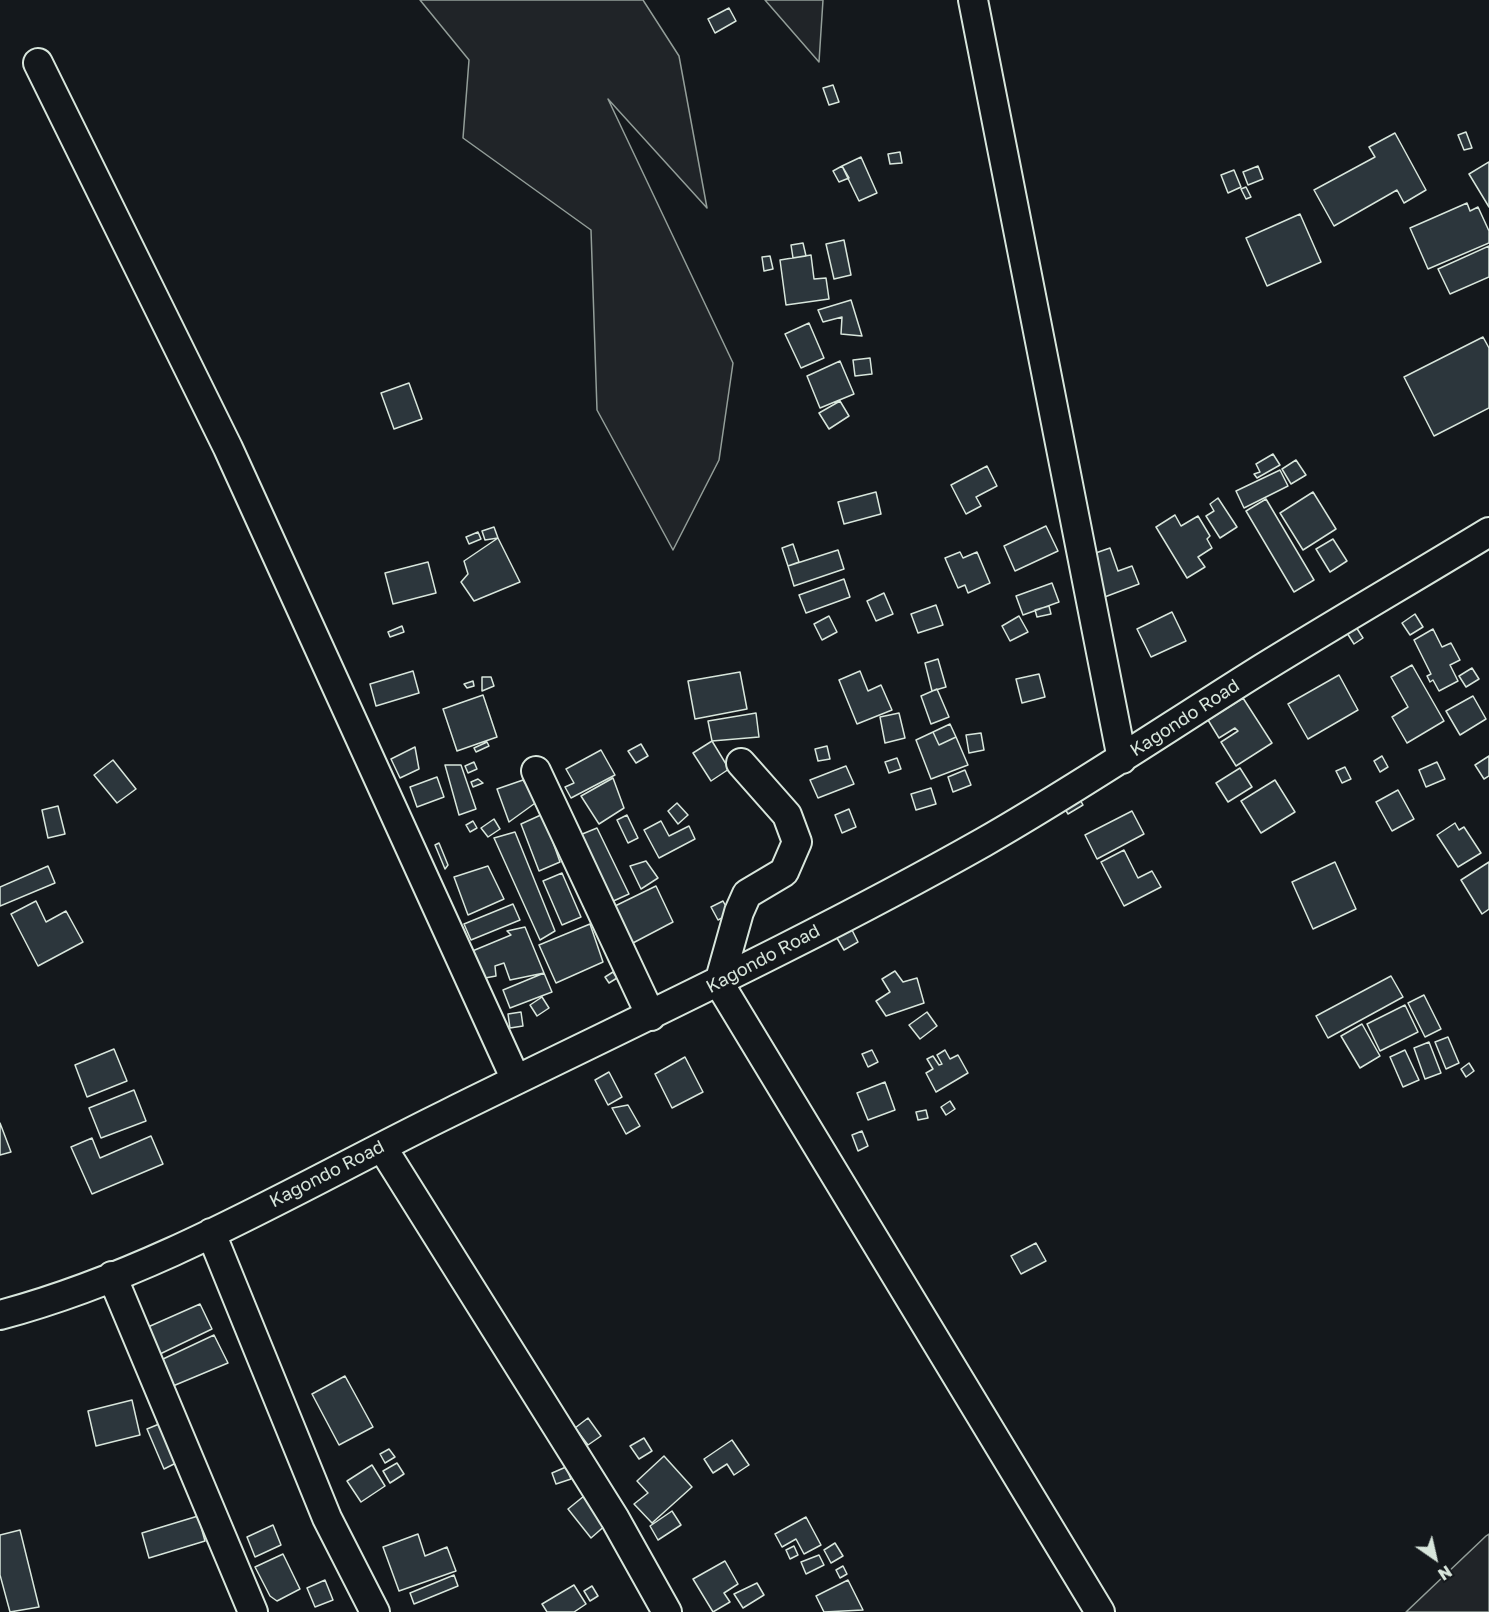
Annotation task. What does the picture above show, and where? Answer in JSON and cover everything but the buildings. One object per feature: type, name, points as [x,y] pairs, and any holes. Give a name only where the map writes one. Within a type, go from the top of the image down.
[{"type":"street","points":[[973,0],[1122,759]]},
{"type":"street","points":[[38,63],[228,448],[516,1080]]},
{"type":"street","name":"Kagondo Road","points":[[0,1315],[112,1276],[211,1233],[516,1080],[719,983],[981,844],[1122,759],[1251,675],[1489,532]]},
{"type":"street","points":[[741,763],[787,816],[797,842],[793,858],[784,872],[747,894],[739,912],[719,983],[1100,1612]]},
{"type":"street","points":[[536,771],[651,1016]]},
{"type":"street","points":[[382,1147],[615,1520],[667,1612]]},
{"type":"street","points":[[211,1233],[327,1518],[375,1612]]},
{"type":"street","points":[[112,1276],[253,1612]]},
{"type":"shaded area","points":[[420,0],[643,0],[679,56],[707,208],[608,99],[733,363],[719,460],[673,550],[597,410],[591,230],[463,138],[469,60]]},
{"type":"shaded area","points":[[765,0],[823,0],[819,62]]},
{"type":"shaded area","points":[[1489,1534],[1489,1612],[1406,1612],[1486,1536]]}]
